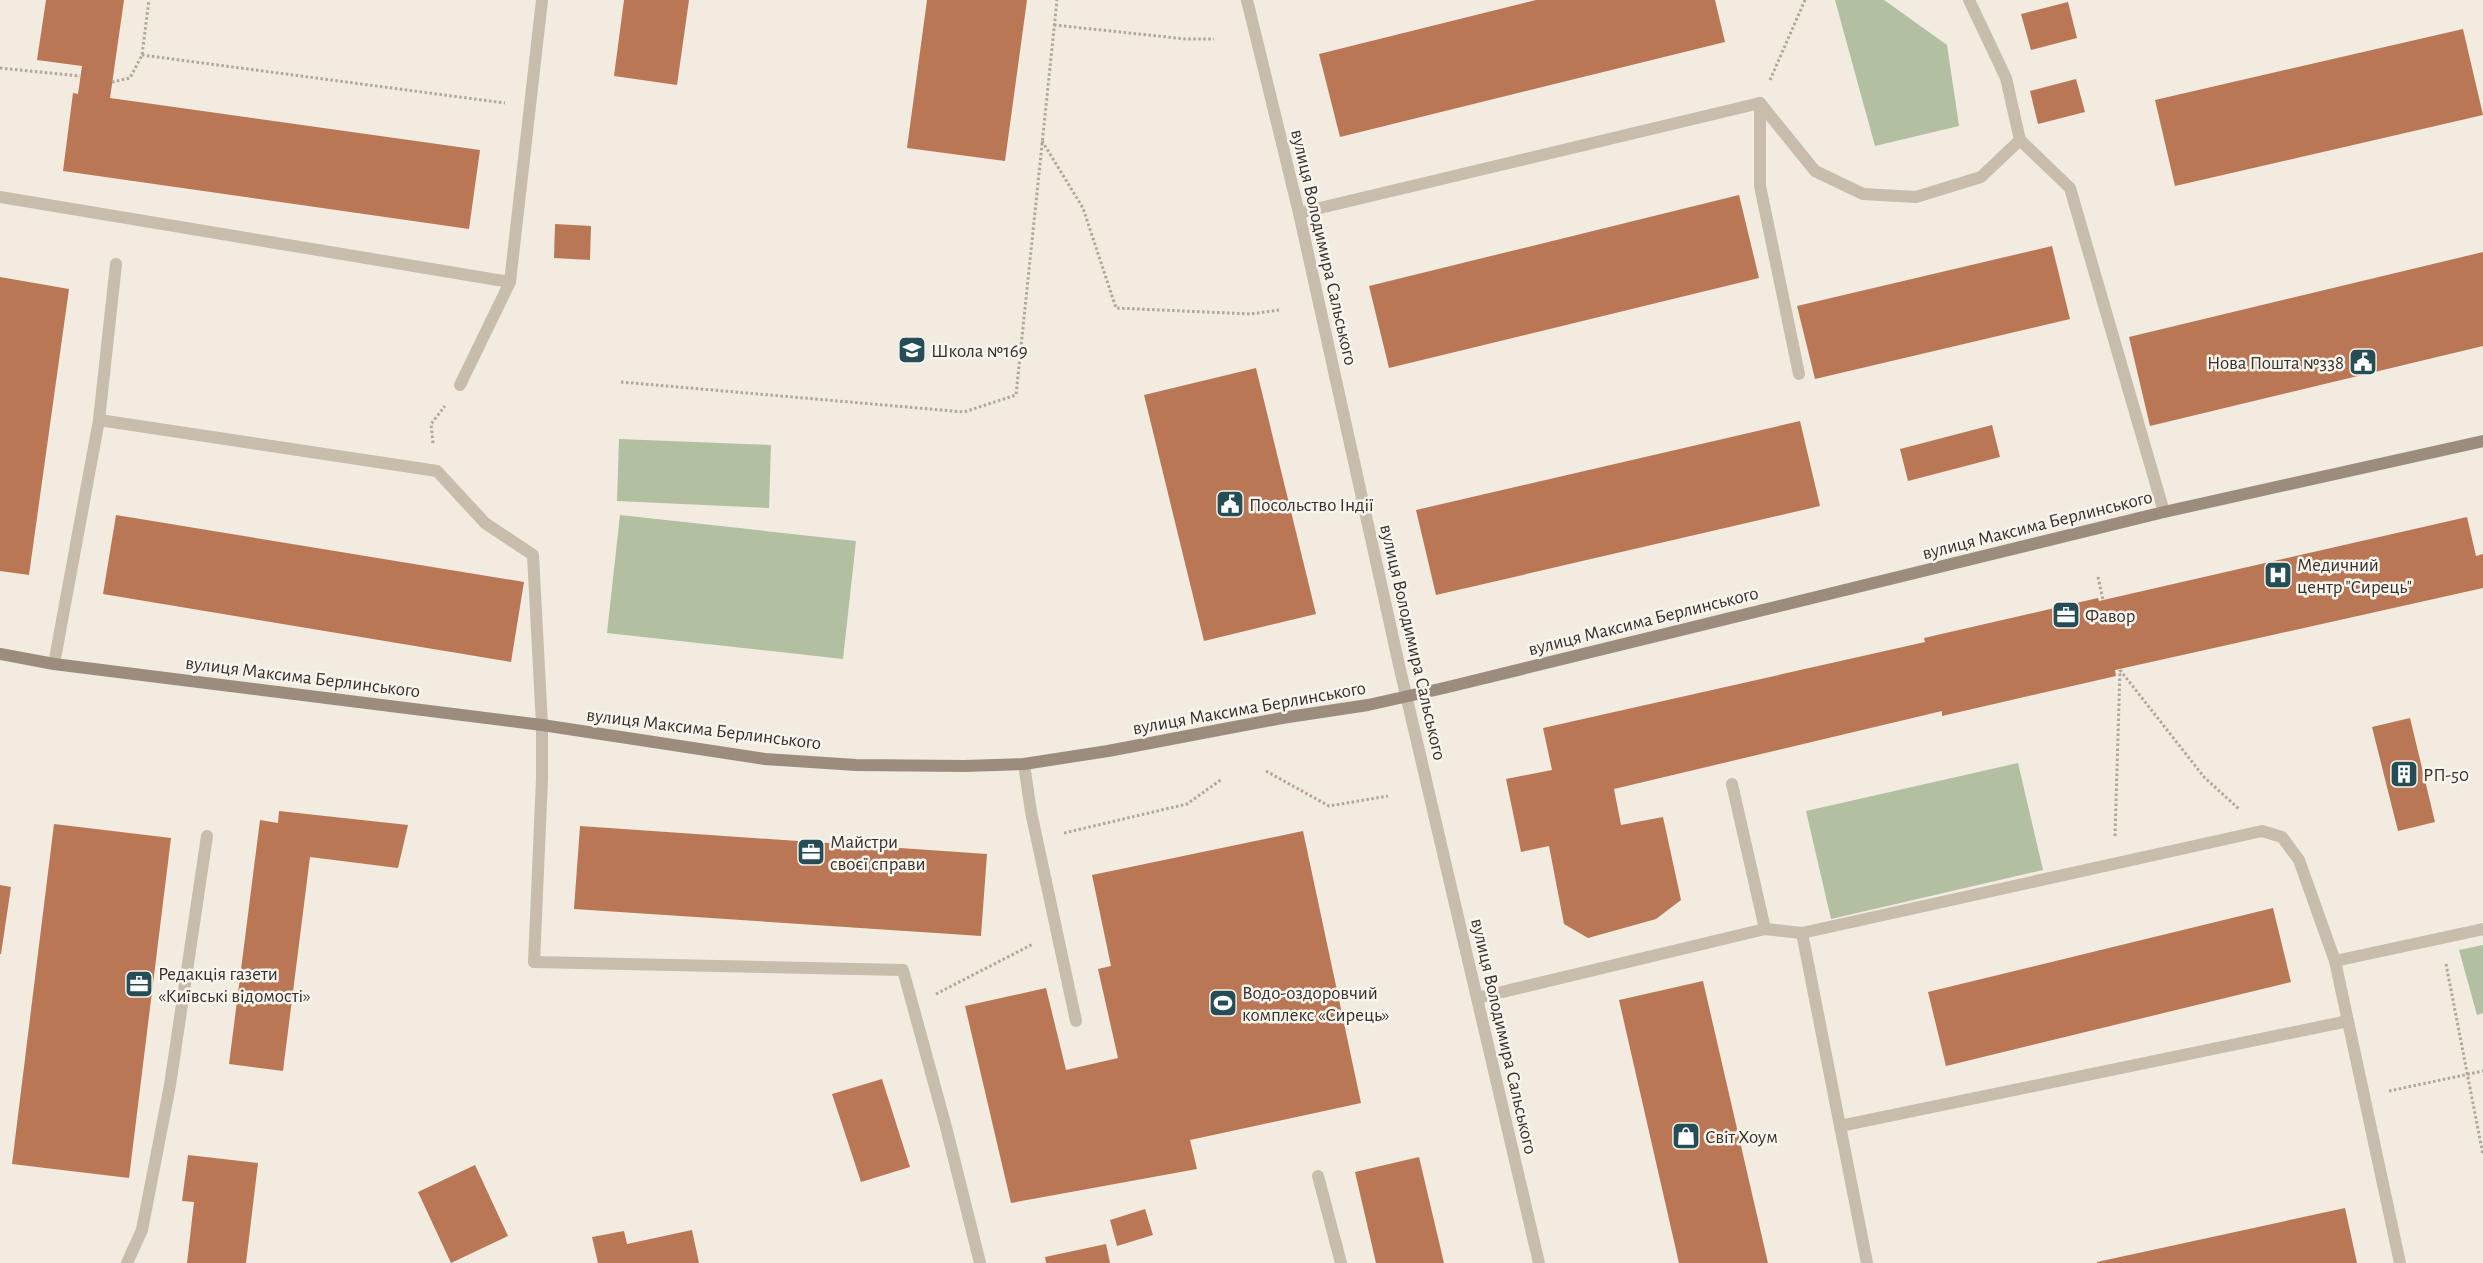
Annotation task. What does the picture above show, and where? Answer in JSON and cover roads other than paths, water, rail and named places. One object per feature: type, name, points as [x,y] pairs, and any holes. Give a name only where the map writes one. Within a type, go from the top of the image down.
[{"type":"street","points":[[460,385],[510,282],[542,0]]},
{"type":"street","name":"вулиця Володимира Сальського","points":[[1247,0],[1299,213],[1406,697],[1539,1263]]},
{"type":"street","points":[[1969,0],[2006,78],[2020,140],[2070,188],[2164,512]]},
{"type":"street","points":[[1299,213],[1760,103]]},
{"type":"street","points":[[1760,103],[1815,171],[1863,194],[1916,197],[1981,177],[2020,140]]},
{"type":"street","points":[[1760,103],[1760,186],[1800,374]]},
{"type":"street","points":[[0,197],[510,282]]},
{"type":"street","points":[[54,664],[99,420],[116,264]]},
{"type":"street","points":[[99,420],[436,471],[485,523],[533,555],[542,725],[542,779],[534,962],[903,970],[946,1127],[980,1263]]},
{"type":"street","name":"вулиця Максима Берлинського","points":[[0,654],[54,664],[542,725],[765,759],[856,765],[964,766],[1024,764],[1108,751],[1406,697],[2164,512],[2483,441]]},
{"type":"street","points":[[1024,764],[1037,839],[1076,1021]]},
{"type":"street","points":[[1732,784],[1765,929]]},
{"type":"street","points":[[1477,998],[1765,929],[1802,933],[2262,830],[2282,837],[2299,860],[2335,961],[2400,1263]]},
{"type":"street","points":[[127,1263],[135,1250],[142,1230],[170,1085],[207,836]]},
{"type":"street","points":[[2335,961],[2483,929]]},
{"type":"street","points":[[1802,933],[1866,1263]]},
{"type":"street","points":[[1840,1126],[2348,1021]]},
{"type":"street","points":[[1318,1176],[1341,1263]]},
{"type":"place","name":"Школа №169","points":[[912,350]]},
{"type":"place","name":"Нова Пошта №338","points":[[2363,362]]},
{"type":"place","name":"Посольство Індії","points":[[1230,504]]},
{"type":"place","name":"Медичний центр \"Сирець\"","points":[[2278,575]]},
{"type":"place","name":"Фавор","points":[[2066,615]]},
{"type":"place","name":"РП-50","points":[[2404,774]]},
{"type":"place","name":"Майстри своєї справи","points":[[811,852]]},
{"type":"place","name":"Редакція газети «Київські відомості»","points":[[139,984]]},
{"type":"place","name":"Водо-оздоровчий комплекс «Сирець»","points":[[1223,1003]]},
{"type":"place","name":"Світ Хоум","points":[[1686,1136]]}]
